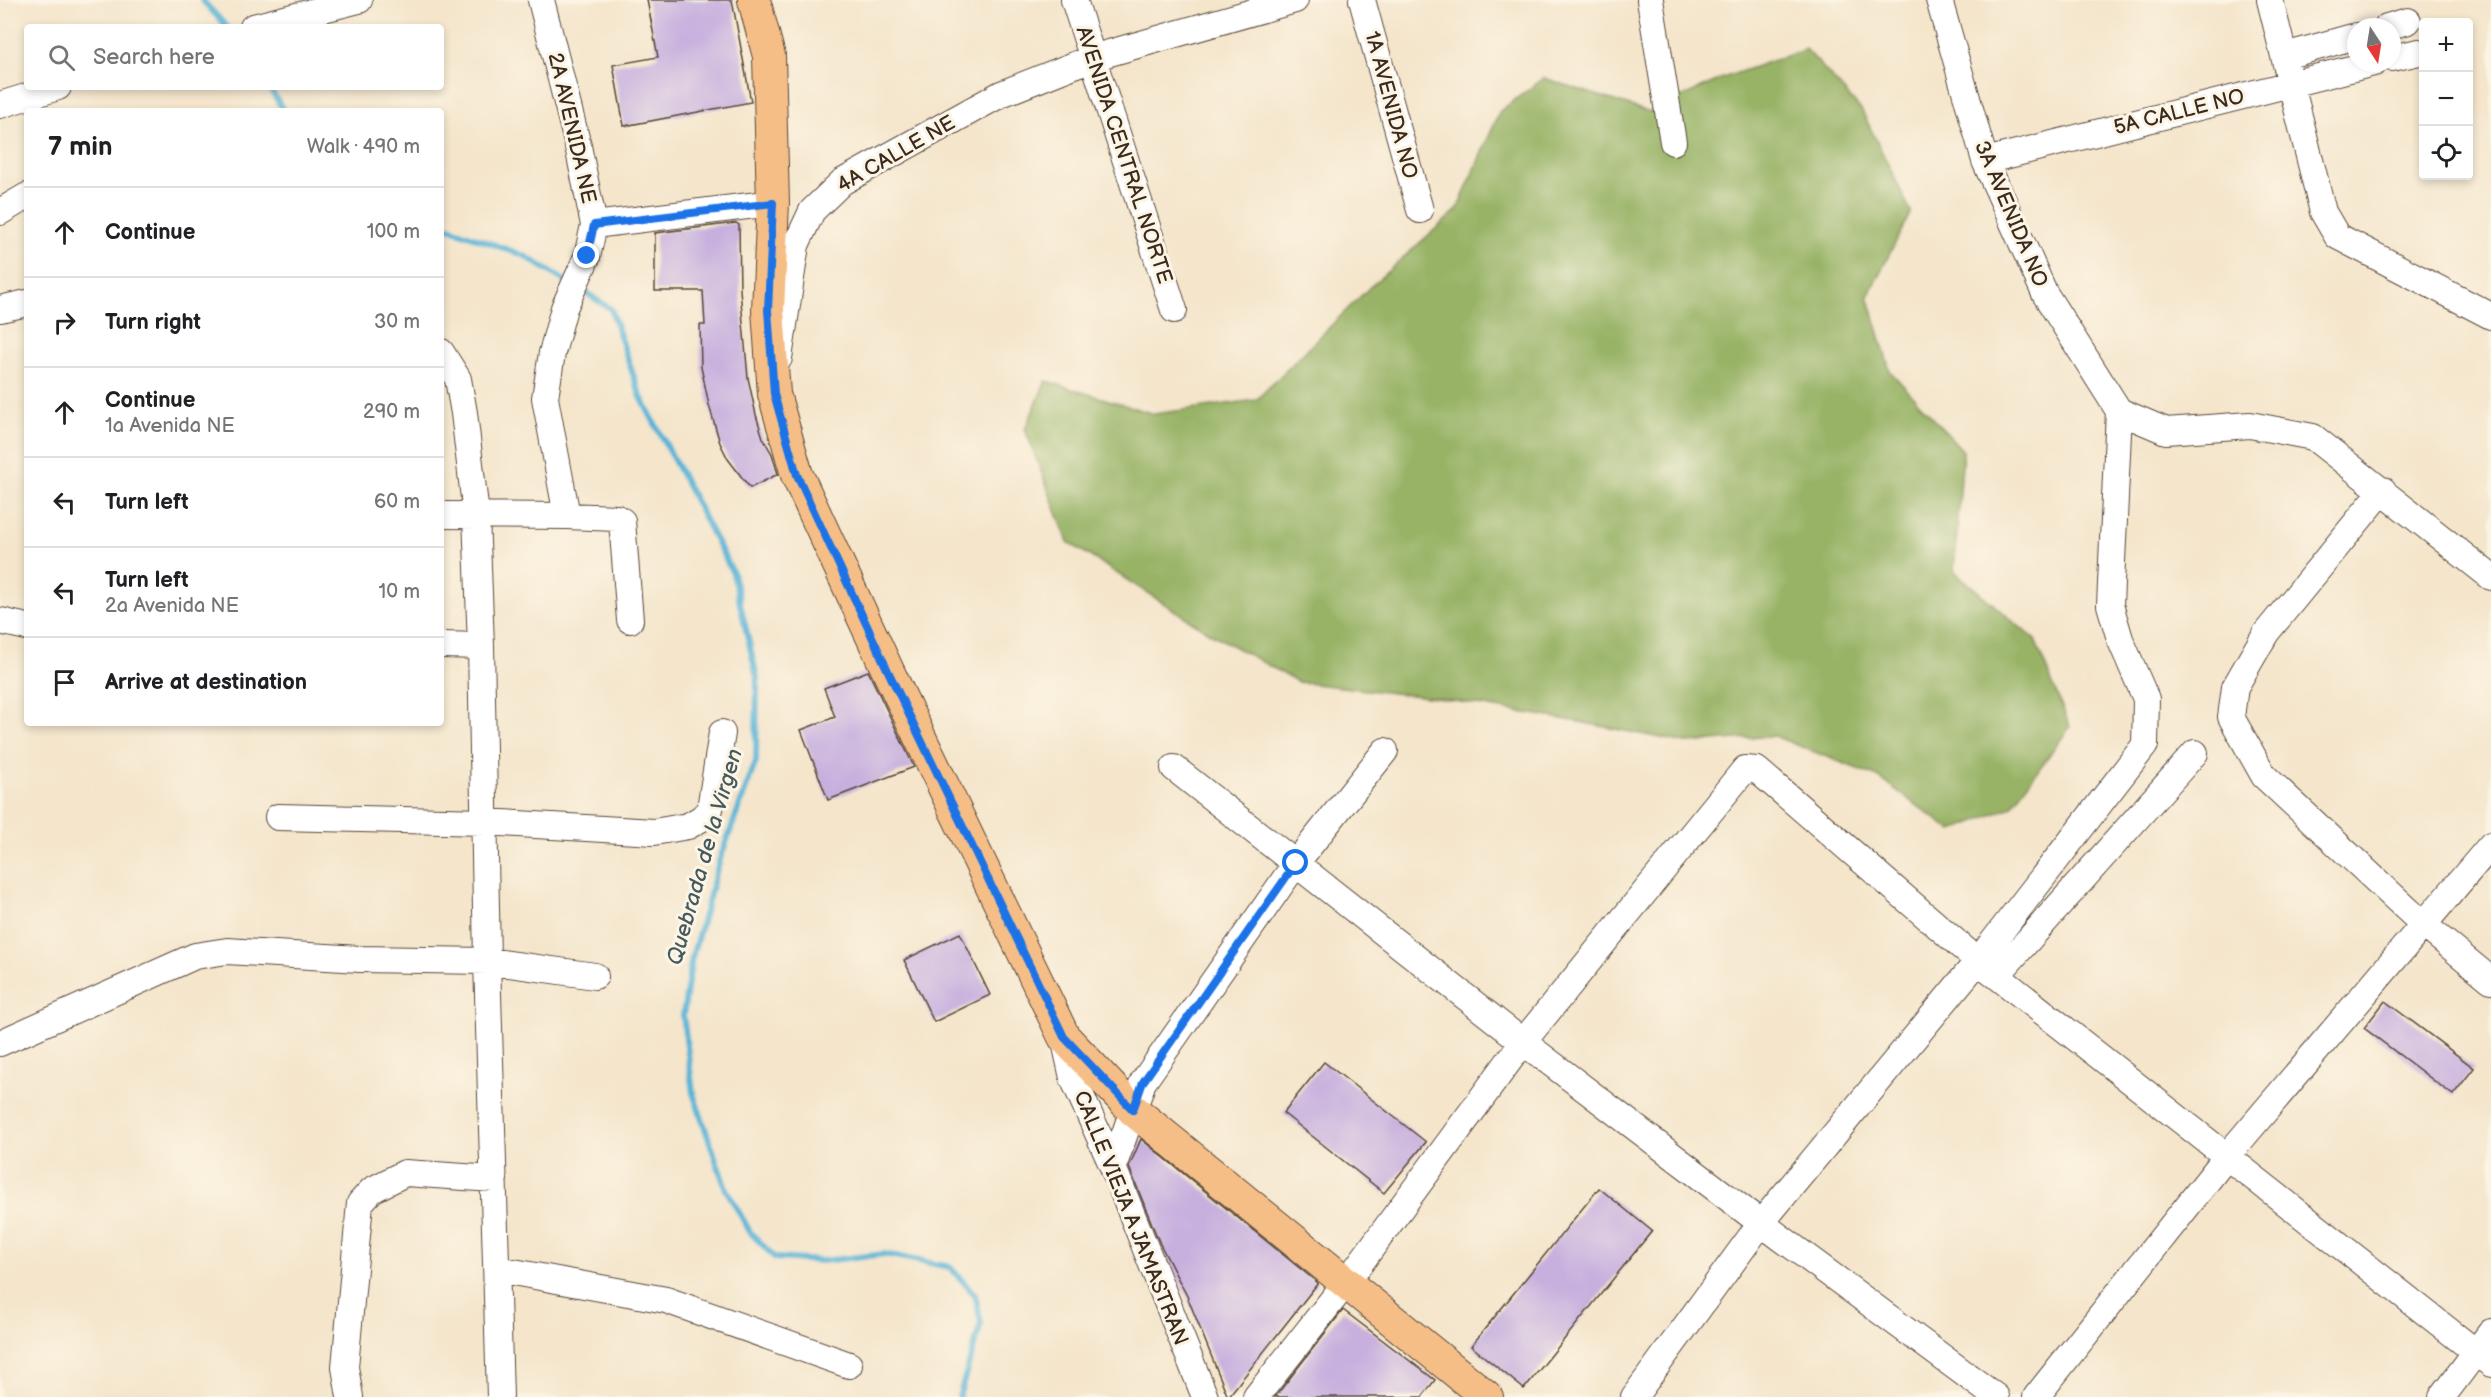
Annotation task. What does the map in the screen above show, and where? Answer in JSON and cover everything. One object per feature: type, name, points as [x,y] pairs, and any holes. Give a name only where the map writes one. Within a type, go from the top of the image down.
[{"type":"main road","points":[[754,0],[769,56],[773,203],[768,310],[774,394],[797,475],[888,671],[1064,1037],[1133,1110],[1487,1397]]},
{"type":"street","points":[[265,24],[359,0]]},
{"type":"street","name":"2A AVENIDA NE","points":[[541,0],[578,146],[594,225],[587,256],[564,308],[552,353],[545,398],[567,516]]},
{"type":"street","name":"AVENIDA CENTRAL NORTE","points":[[1074,0],[1174,310]]},
{"type":"street","name":"4A CALLE NE","points":[[774,394],[796,245],[812,211],[842,182],[1001,94],[1092,58],[1295,0]]},
{"type":"street","name":"1A AVENIDA NO","points":[[1362,0],[1420,210]]},
{"type":"street","points":[[1650,0],[1673,142]]},
{"type":"street","name":"3A AVENIDA NO","points":[[1939,0],[1985,161],[2045,294],[2120,411]]},
{"type":"street","points":[[2270,0],[2323,212],[2337,236],[2491,316]]},
{"type":"street","points":[[2285,56],[2347,39]]},
{"type":"street","points":[[2401,56],[2419,52]]},
{"type":"street","name":"5A CALLE NO","points":[[1985,161],[2347,70]]},
{"type":"street","points":[[0,105],[48,90]]},
{"type":"street","points":[[0,212],[24,198]]},
{"type":"street","points":[[594,225],[773,203]]},
{"type":"street","points":[[0,309],[24,304]]},
{"type":"street","points":[[444,357],[458,379],[465,413],[476,515],[482,646],[487,961],[500,1397]]},
{"type":"street","points":[[1987,968],[2145,746],[2146,699],[2120,639],[2110,605],[2120,411],[2166,431],[2250,425],[2313,437],[2491,577]]},
{"type":"street","points":[[2383,490],[2266,633],[2235,687],[2231,717],[2264,776],[2424,925],[2491,980]]},
{"type":"street","points":[[444,514],[617,518],[622,521],[630,620]]},
{"type":"street","points":[[0,621],[24,626]]},
{"type":"street","points":[[444,645],[482,646]]},
{"type":"street","points":[[278,817],[485,822],[654,832],[688,826],[702,818],[710,809],[722,733]]},
{"type":"street","points":[[1113,1167],[1143,1082],[1296,863],[1385,751]]},
{"type":"street","points":[[1634,1397],[1761,1223],[1987,968],[2196,753]]},
{"type":"street","points":[[1174,768],[1523,1042],[1761,1223],[1996,1397]]},
{"type":"street","points":[[1256,1397],[1345,1284],[1523,1042],[1745,769],[1757,770],[1987,968],[2227,1156],[2486,1349],[2442,1397]]},
{"type":"street","points":[[2036,1397],[2227,1156],[2491,845]]},
{"type":"street","points":[[0,1043],[195,956],[227,951],[360,959],[487,961],[595,976]]},
{"type":"street","name":"CALLE VIEJA A JAMASTRAN","points":[[1064,1037],[1073,1078],[1113,1167],[1205,1397]]},
{"type":"street","points":[[350,1397],[345,1367],[360,1203],[372,1190],[405,1173],[494,1179]]},
{"type":"street","points":[[496,1269],[666,1300],[849,1365]]},
{"type":"green space","points":[[1806,49],[1862,111],[1911,212],[1868,296],[1890,371],[1963,451],[1954,571],[2035,640],[2070,727],[2011,807],[1952,831],[1878,777],[1774,736],[1686,743],[1437,698],[1298,682],[1210,633],[1068,542],[1025,429],[1046,381],[1154,414],[1256,400],[1371,286],[1457,210],[1500,111],[1544,78],[1649,112],[1723,78]]},
{"type":"building","points":[[647,0],[732,0],[751,102],[624,126],[613,65],[658,57]]},
{"type":"building","points":[[736,223],[739,225],[740,290],[748,378],[763,438],[772,454],[778,474],[750,488],[728,459],[720,443],[709,405],[701,367],[700,325],[705,325],[703,291],[655,291],[655,233]]},
{"type":"building","points":[[868,671],[914,767],[828,800],[801,730],[835,717],[824,688]]},
{"type":"building","points":[[960,933],[990,995],[934,1022],[904,960]]},
{"type":"building","points":[[2385,1001],[2474,1068],[2453,1095],[2364,1028]]},
{"type":"building","points":[[1324,1062],[1426,1142],[1384,1193],[1283,1113]]},
{"type":"building","points":[[1141,1139],[1318,1283],[1228,1397],[1187,1296],[1160,1244],[1129,1167]]},
{"type":"building","points":[[1599,1188],[1652,1231],[1524,1389],[1471,1346]]},
{"type":"building","points":[[1343,1310],[1435,1380],[1422,1397],[1275,1397]]},
{"type":"waterway","name":"Quebrada de la Virgen","points":[[202,0],[224,24]]},
{"type":"waterway","name":"Quebrada de la Virgen","points":[[271,90],[282,108]]},
{"type":"waterway","name":"Quebrada de la Virgen","points":[[444,226],[525,256],[568,283]]},
{"type":"waterway","name":"Quebrada de la Virgen","points":[[580,289],[611,309],[640,395],[733,573],[757,677],[756,761],[720,859],[692,957],[683,1015],[693,1093],[726,1189],[750,1232],[775,1258],[822,1261],[884,1254],[950,1267],[975,1295],[981,1323],[959,1397]]},
{"type":"route","points":[[587,256],[594,225],[773,203],[768,310],[774,394],[797,475],[888,671],[1064,1037],[1133,1110],[1143,1082],[1296,863]]}]
